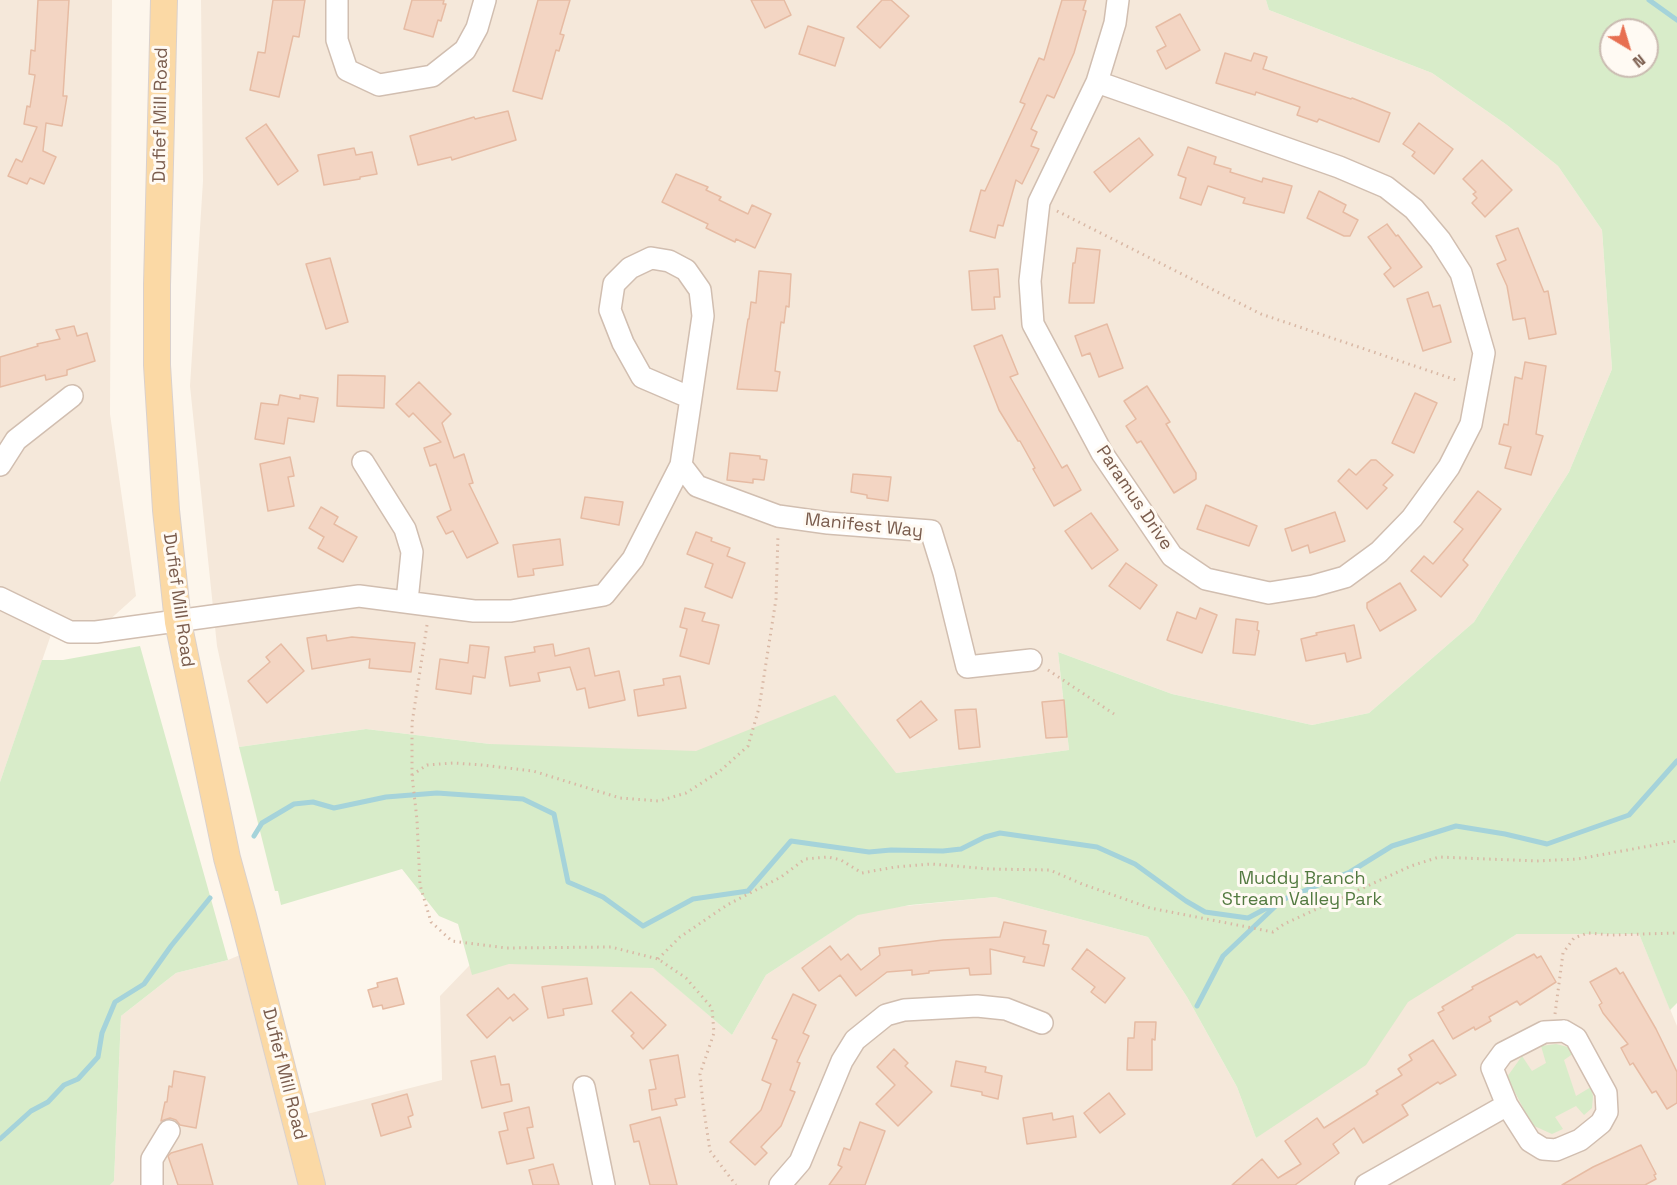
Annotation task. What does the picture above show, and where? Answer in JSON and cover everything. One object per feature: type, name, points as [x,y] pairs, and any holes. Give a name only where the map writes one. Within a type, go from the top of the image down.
[{"type":"main road","name":"Dufief Mill Road","points":[[164,0],[157,365],[166,510],[178,622],[226,858],[312,1185]]},
{"type":"street","points":[[337,0],[337,40],[347,70],[379,85],[432,76],[465,50],[477,28],[485,0]]},
{"type":"street","name":"Paramus Drive","points":[[1097,82],[1339,167],[1386,187],[1414,209],[1440,240],[1461,273],[1484,353],[1471,424],[1449,467],[1412,518],[1379,552],[1345,577],[1313,586],[1269,593],[1206,579],[1172,556],[1102,453],[1034,324],[1030,281],[1040,202],[1097,82],[1115,23],[1118,0]]},
{"type":"street","points":[[2,601],[70,632],[96,632],[359,596],[474,611],[511,611],[604,595],[633,559],[681,465],[691,398],[703,316],[700,290],[686,270],[669,261],[651,258],[630,268],[614,284],[610,310],[623,343],[642,377],[691,398]]},
{"type":"street","points":[[0,465],[16,440],[72,396]]},
{"type":"street","points":[[363,462],[405,529],[412,552],[407,601]]},
{"type":"street","name":"Manifest Way","points":[[681,465],[698,486],[778,516],[828,523],[931,531],[944,573],[967,668],[1031,660]]},
{"type":"street","points":[[780,1185],[800,1162],[842,1061],[855,1040],[886,1015],[904,1010],[977,1006],[1006,1009],[1042,1023]]},
{"type":"street","points":[[1564,1031],[1576,1038],[1606,1093],[1607,1112],[1601,1123],[1580,1140],[1556,1150],[1543,1149],[1530,1141],[1507,1105],[1492,1068],[1503,1053],[1544,1032],[1564,1031]]},
{"type":"street","points":[[584,1087],[604,1185]]},
{"type":"street","points":[[1366,1185],[1507,1105]]},
{"type":"street","points":[[152,1185],[152,1159],[169,1131]]},
{"type":"path","points":[[1040,202],[1261,314],[1478,388]]},
{"type":"path","points":[[412,775],[427,765],[453,763],[482,765],[532,771],[620,798],[659,801],[686,793],[720,771],[748,746],[759,708],[776,599],[778,516]]},
{"type":"path","points":[[430,604],[412,723],[412,775],[420,885],[431,922],[452,941],[506,948],[611,947],[658,959],[686,978],[712,1008],[714,1033],[700,1074],[703,1104],[710,1151],[736,1185]]},
{"type":"path","points":[[1031,660],[1114,714]]},
{"type":"path","points":[[658,959],[680,937],[727,905],[780,877],[805,859],[828,857],[841,860],[862,873],[931,864],[990,869],[1050,870],[1150,908],[1273,932],[1284,924],[1411,866],[1439,857],[1536,861],[1578,859],[1677,840]]},
{"type":"path","points":[[1552,1031],[1563,953],[1574,938],[1588,933],[1611,935],[1677,933]]},
{"type":"shaded area","points":[[0,0],[112,0],[110,414],[136,596],[96,632],[54,626],[0,782]]},
{"type":"shaded area","points":[[201,0],[1266,0],[1269,10],[1432,73],[1507,125],[1558,166],[1602,230],[1612,369],[1569,472],[1474,622],[1369,713],[1312,725],[1172,694],[1058,652],[1069,750],[896,773],[654,796],[490,744],[366,729],[239,747],[217,646],[190,386],[203,181]]},
{"type":"shaded area","points":[[995,897],[1148,937],[1187,997],[1237,1087],[1256,1138],[1410,999],[1517,934],[1639,934],[1677,1026],[1677,1185],[110,1185],[114,1181],[121,1016],[176,973],[228,960],[252,950],[295,1117],[442,1080],[440,996],[494,940],[621,940],[732,1035],[766,975],[865,910]]},
{"type":"green space","name":"Muddy Branch Stream Valley Park","points":[[1266,0],[1677,0],[1677,1003],[1670,1010],[1639,934],[1517,934],[1408,1002],[1366,1065],[1256,1138],[1237,1087],[1187,997],[1148,937],[995,897],[910,905],[858,915],[766,975],[732,1035],[653,968],[509,964],[472,975],[458,924],[439,916],[402,869],[281,905],[278,891],[275,891],[239,747],[366,729],[490,744],[696,751],[835,695],[896,773],[1069,750],[1058,652],[1172,694],[1312,725],[1369,713],[1474,622],[1569,472],[1612,369],[1602,230],[1558,166],[1507,125],[1432,73],[1269,10]]},
{"type":"green space","points":[[140,646],[228,960],[176,973],[121,1016],[114,1181],[110,1185],[0,1185],[0,782],[42,660],[63,660]]},
{"type":"green space","points":[[1556,1044],[1568,1047],[1574,1053],[1564,1060],[1576,1096],[1591,1087],[1593,1096],[1592,1108],[1584,1115],[1576,1106],[1555,1117],[1563,1129],[1552,1134],[1532,1125],[1507,1077],[1522,1056],[1532,1071],[1546,1063],[1541,1046]]},
{"type":"building","points":[[38,0],[69,0],[63,96],[67,96],[62,126],[46,123],[43,151],[56,157],[44,184],[30,178],[27,184],[8,176],[16,159],[22,162],[37,127],[24,124],[27,106],[30,107],[35,75],[29,74],[31,50],[35,51]]},
{"type":"building","points":[[273,0],[305,0],[299,37],[293,36],[279,97],[250,90],[258,52],[265,53]]},
{"type":"building","points":[[412,0],[444,0],[443,4],[446,4],[441,21],[438,20],[433,37],[404,29]]},
{"type":"building","points":[[538,0],[570,0],[560,34],[564,35],[559,51],[556,50],[542,99],[513,91]]},
{"type":"building","points":[[751,0],[784,0],[791,15],[765,28]]},
{"type":"building","points":[[882,0],[891,0],[909,16],[880,48],[857,27]]},
{"type":"building","points":[[1062,0],[1086,0],[1083,10],[1086,11],[1074,53],[1054,98],[1047,95],[1031,129],[1037,132],[1031,146],[1039,149],[1022,184],[1016,180],[1003,226],[998,225],[995,238],[970,231],[981,190],[985,191],[1025,104],[1020,102],[1039,58],[1044,60]]},
{"type":"building","points":[[1180,14],[1200,50],[1166,69],[1157,51],[1166,46],[1156,27]]},
{"type":"building","points":[[808,26],[844,38],[835,66],[799,54]]},
{"type":"building","points":[[1225,53],[1251,61],[1254,53],[1267,57],[1263,69],[1390,113],[1379,142],[1319,119],[1317,122],[1297,115],[1300,107],[1256,92],[1255,95],[1216,83]]},
{"type":"building","points":[[508,111],[516,140],[452,160],[451,157],[418,165],[410,136],[474,117],[475,119]]},
{"type":"building","points":[[1419,123],[1453,149],[1434,174],[1412,156],[1415,152],[1403,144]]},
{"type":"building","points":[[266,124],[298,171],[278,185],[246,138]]},
{"type":"building","points":[[1139,138],[1153,155],[1110,192],[1094,172]]},
{"type":"building","points":[[1188,147],[1216,157],[1214,164],[1231,169],[1230,172],[1262,182],[1263,178],[1292,186],[1284,213],[1243,203],[1245,198],[1208,186],[1201,205],[1180,198],[1186,178],[1178,175]]},
{"type":"building","points":[[354,148],[356,155],[372,152],[377,174],[324,185],[318,155]]},
{"type":"building","points":[[1482,160],[1512,190],[1485,217],[1472,203],[1477,198],[1473,194],[1476,192],[1463,179]]},
{"type":"building","points":[[676,174],[708,187],[706,190],[721,197],[719,200],[748,214],[752,205],[771,214],[755,248],[736,239],[735,242],[706,228],[708,224],[662,202]]},
{"type":"building","points":[[1319,191],[1346,205],[1343,212],[1358,220],[1350,236],[1344,236],[1307,218]]},
{"type":"building","points":[[1387,224],[1422,267],[1394,287],[1384,274],[1391,268],[1368,237]]},
{"type":"building","points":[[1518,228],[1544,292],[1548,291],[1556,334],[1529,339],[1525,318],[1513,320],[1507,286],[1497,264],[1506,260],[1496,236]]},
{"type":"building","points":[[1077,248],[1100,250],[1094,303],[1069,303]]},
{"type":"building","points":[[330,258],[348,322],[326,329],[306,264]]},
{"type":"building","points":[[998,269],[1000,297],[994,297],[995,309],[972,310],[969,271]]},
{"type":"building","points":[[759,271],[791,274],[789,307],[786,306],[784,323],[781,322],[775,371],[780,372],[777,391],[737,389],[751,302],[756,303]]},
{"type":"building","points":[[1428,292],[1433,307],[1440,305],[1451,342],[1423,351],[1407,299]]},
{"type":"building","points":[[1107,324],[1123,368],[1099,377],[1090,353],[1082,356],[1075,336]]},
{"type":"building","points":[[74,326],[77,336],[87,333],[95,361],[67,370],[67,375],[46,380],[45,375],[0,387],[0,357],[38,346],[37,344],[60,339],[56,330]]},
{"type":"building","points":[[1002,335],[1018,374],[1010,377],[1062,468],[1067,465],[1081,490],[1054,506],[1020,441],[999,410],[974,346]]},
{"type":"building","points":[[1525,362],[1546,366],[1536,434],[1543,436],[1531,475],[1505,468],[1511,447],[1499,444],[1504,424],[1508,425],[1515,377],[1522,379]]},
{"type":"building","points":[[338,375],[385,376],[384,408],[337,406]]},
{"type":"building","points":[[419,382],[451,414],[442,423],[454,458],[464,454],[473,483],[469,484],[498,543],[467,558],[453,531],[446,534],[437,517],[451,510],[436,464],[430,466],[424,448],[441,442],[413,413],[409,417],[396,404]]},
{"type":"building","points":[[1147,386],[1170,422],[1166,424],[1196,473],[1196,479],[1174,493],[1141,441],[1137,443],[1126,426],[1136,419],[1124,401]]},
{"type":"building","points":[[1415,393],[1437,403],[1414,453],[1392,443]]},
{"type":"building","points":[[280,395],[300,399],[300,395],[318,398],[314,422],[288,418],[284,444],[255,439],[261,403],[278,405]]},
{"type":"building","points":[[730,453],[760,456],[760,459],[767,460],[764,480],[753,479],[753,483],[727,480]]},
{"type":"building","points":[[290,457],[294,476],[288,477],[294,506],[268,511],[260,464]]},
{"type":"building","points":[[1371,460],[1376,460],[1393,475],[1383,485],[1387,488],[1367,509],[1338,481],[1349,469],[1356,475]]},
{"type":"building","points":[[853,474],[891,477],[888,501],[867,498],[867,495],[851,492]]},
{"type":"building","points":[[1478,491],[1501,509],[1463,560],[1468,565],[1441,597],[1411,571],[1424,556],[1433,564],[1463,529],[1454,522]]},
{"type":"building","points":[[585,497],[623,502],[619,525],[581,518]]},
{"type":"building","points":[[1206,505],[1257,526],[1249,546],[1197,529]]},
{"type":"building","points":[[321,507],[338,517],[334,524],[357,537],[343,562],[318,548],[324,537],[309,528]]},
{"type":"building","points":[[1335,512],[1345,541],[1310,553],[1308,545],[1292,551],[1285,529]]},
{"type":"building","points":[[1091,513],[1118,550],[1092,569],[1065,531]]},
{"type":"building","points":[[696,532],[730,548],[727,556],[745,563],[732,598],[705,587],[713,564],[687,554]]},
{"type":"building","points":[[560,539],[563,565],[533,569],[534,575],[518,577],[513,545]]},
{"type":"building","points":[[1126,563],[1157,585],[1140,609],[1109,586]]},
{"type":"building","points":[[1400,583],[1416,610],[1380,631],[1367,608],[1367,603]]},
{"type":"building","points":[[685,608],[705,613],[702,621],[719,625],[709,664],[680,656],[687,629],[680,627]]},
{"type":"building","points":[[1200,608],[1217,615],[1202,653],[1167,640],[1177,612],[1196,619]]},
{"type":"building","points":[[1236,619],[1258,622],[1257,630],[1259,631],[1255,655],[1233,653]]},
{"type":"building","points":[[1354,625],[1361,658],[1347,662],[1345,653],[1306,661],[1301,639],[1317,635],[1316,633]]},
{"type":"building","points":[[326,635],[327,641],[352,637],[415,643],[411,672],[369,668],[370,659],[312,669],[307,638]]},
{"type":"building","points":[[281,644],[304,671],[267,703],[248,681],[270,662],[266,657]]},
{"type":"building","points":[[553,644],[555,656],[589,648],[595,676],[619,671],[625,700],[589,708],[585,688],[577,690],[570,667],[538,673],[540,681],[510,686],[505,657],[535,652],[534,647]]},
{"type":"building","points":[[470,645],[489,647],[485,678],[473,676],[471,694],[436,689],[440,659],[468,663]]},
{"type":"building","points":[[680,676],[686,708],[638,716],[634,690],[664,685],[663,679]]},
{"type":"building","points":[[1064,700],[1067,737],[1046,738],[1042,702]]},
{"type":"building","points":[[921,701],[937,720],[910,738],[897,720]]},
{"type":"building","points":[[976,709],[980,747],[959,749],[955,710]]},
{"type":"building","points":[[1004,922],[1046,931],[1043,944],[1049,945],[1044,966],[1023,962],[1025,957],[990,949],[991,974],[970,975],[969,968],[929,971],[929,973],[912,975],[912,970],[887,972],[856,996],[840,975],[819,991],[802,968],[830,946],[841,960],[848,954],[861,970],[880,955],[879,948],[943,940],[1000,937]]},
{"type":"building","points":[[1087,949],[1125,978],[1105,1003],[1091,992],[1095,987],[1072,969]]},
{"type":"building","points":[[1534,954],[1537,958],[1541,956],[1556,982],[1520,1005],[1517,1001],[1489,1017],[1491,1021],[1475,1030],[1474,1027],[1453,1039],[1438,1013],[1444,1010],[1442,1007],[1473,989],[1472,987]]},
{"type":"building","points":[[1616,968],[1620,974],[1623,972],[1656,1029],[1677,1072],[1677,1103],[1667,1109],[1656,1091],[1652,1093],[1633,1063],[1630,1065],[1621,1048],[1628,1044],[1603,1013],[1599,1005],[1602,1003],[1590,982]]},
{"type":"building","points":[[397,978],[404,1004],[383,1009],[382,1005],[373,1007],[368,990],[378,987],[377,983]]},
{"type":"building","points":[[587,978],[592,1004],[563,1009],[564,1015],[548,1018],[542,987]]},
{"type":"building","points":[[498,988],[508,999],[514,994],[528,1009],[513,1021],[510,1017],[487,1038],[467,1015]]},
{"type":"building","points":[[631,992],[666,1025],[643,1049],[631,1036],[634,1033],[612,1011]]},
{"type":"building","points":[[793,994],[816,1005],[803,1033],[809,1036],[797,1062],[800,1063],[790,1090],[795,1092],[781,1126],[761,1147],[767,1153],[755,1165],[730,1142],[761,1110],[771,1084],[762,1080],[777,1040],[772,1038]]},
{"type":"building","points":[[1135,1022],[1156,1022],[1155,1040],[1152,1039],[1152,1070],[1127,1070],[1128,1038],[1134,1038]]},
{"type":"building","points":[[1433,1040],[1456,1075],[1440,1084],[1438,1082],[1402,1105],[1408,1115],[1363,1143],[1354,1128],[1333,1144],[1339,1153],[1295,1185],[1232,1185],[1262,1159],[1278,1178],[1301,1164],[1285,1141],[1317,1118],[1324,1128],[1378,1094],[1376,1091],[1402,1075],[1398,1069],[1412,1060],[1409,1055]]},
{"type":"building","points":[[894,1049],[908,1063],[905,1066],[932,1092],[898,1126],[876,1104],[895,1085],[877,1067]]},
{"type":"building","points":[[678,1055],[685,1097],[675,1099],[677,1105],[652,1110],[649,1090],[656,1089],[650,1060]]},
{"type":"building","points":[[495,1056],[501,1085],[509,1084],[512,1101],[482,1108],[471,1061]]},
{"type":"building","points":[[956,1061],[986,1067],[985,1072],[1002,1076],[998,1099],[982,1095],[982,1092],[951,1086]]},
{"type":"building","points":[[174,1071],[205,1077],[196,1128],[180,1125],[176,1120],[170,1118],[161,1121],[169,1086],[172,1087]]},
{"type":"building","points":[[1109,1093],[1125,1114],[1100,1133],[1084,1113]]},
{"type":"building","points":[[407,1094],[413,1115],[408,1117],[411,1127],[381,1136],[372,1104]]},
{"type":"building","points":[[529,1107],[533,1127],[527,1128],[534,1158],[507,1164],[499,1132],[508,1130],[504,1113]]},
{"type":"building","points":[[1052,1113],[1053,1120],[1073,1116],[1076,1137],[1027,1144],[1023,1118]]},
{"type":"building","points":[[660,1117],[677,1185],[650,1185],[639,1141],[634,1142],[630,1125]]},
{"type":"building","points":[[860,1122],[885,1131],[865,1185],[829,1185],[842,1167],[838,1165],[844,1148],[850,1150]]},
{"type":"building","points":[[202,1144],[213,1185],[178,1185],[168,1156],[171,1153]]},
{"type":"building","points":[[1641,1145],[1656,1174],[1654,1175],[1656,1179],[1645,1185],[1562,1185],[1593,1167]]},
{"type":"building","points":[[553,1164],[559,1185],[533,1185],[529,1170]]},
{"type":"waterway","points":[[1649,0],[1677,20]]},
{"type":"waterway","points":[[1197,1006],[1223,956],[1282,900],[1350,872],[1392,846],[1456,826],[1547,844],[1629,815],[1677,761]]},
{"type":"waterway","points":[[254,836],[262,823],[294,804],[313,802],[334,808],[386,797],[437,793],[523,799],[554,814],[568,882],[603,897],[643,926],[693,899],[748,891],[791,841],[869,852],[943,851],[961,849],[985,837],[1000,833],[1097,847],[1135,864],[1205,912],[1248,918],[1282,900]]},
{"type":"waterway","points":[[0,1139],[31,1111],[48,1102],[64,1085],[78,1079],[98,1057],[102,1033],[115,1002],[144,984],[210,898]]}]
